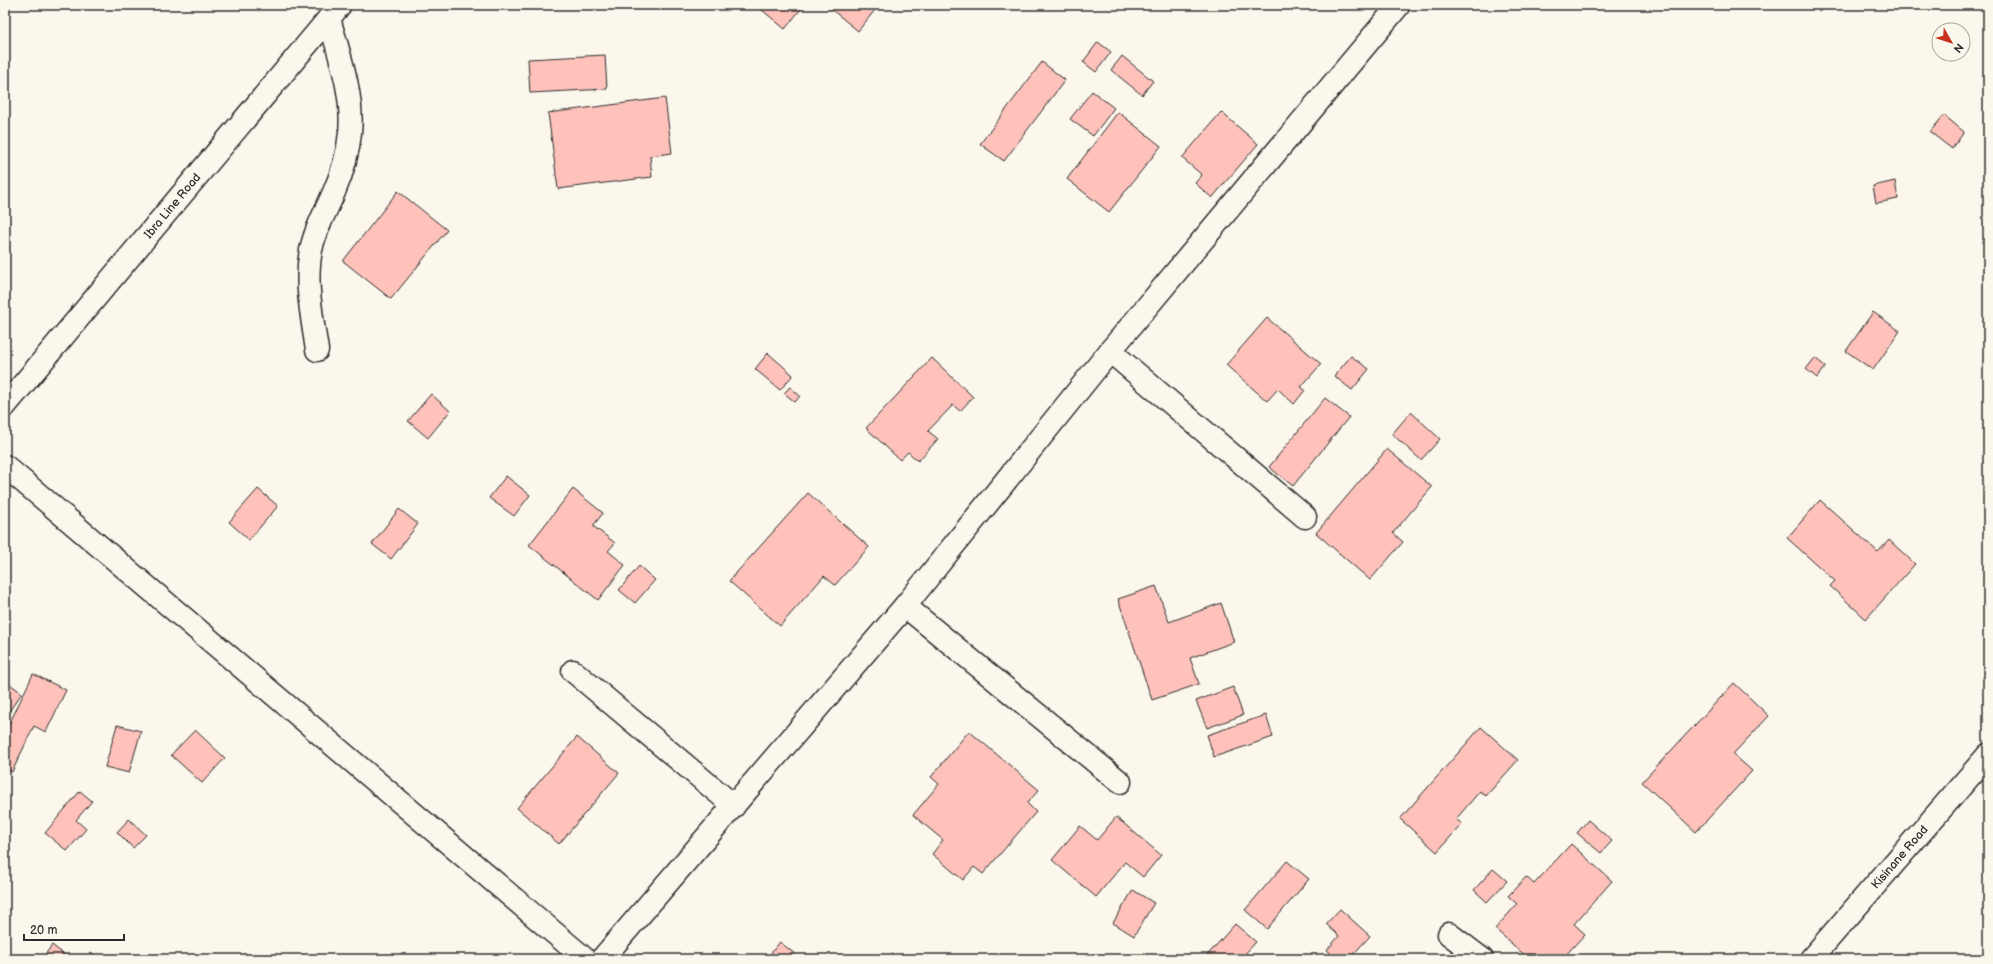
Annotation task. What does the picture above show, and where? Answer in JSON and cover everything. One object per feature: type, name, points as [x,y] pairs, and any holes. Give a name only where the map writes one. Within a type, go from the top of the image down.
[{"type":"street","points":[[602,959],[905,606],[1110,351],[1399,5]]},
{"type":"street","points":[[317,350],[310,296],[310,257],[317,231],[339,177],[350,134],[349,96],[335,11]]},
{"type":"street","name":"Ibra Line Road","points":[[5,406],[335,11]]},
{"type":"street","points":[[1110,351],[1305,517]]},
{"type":"street","points":[[5,466],[585,959]]},
{"type":"street","points":[[905,606],[1120,782]]},
{"type":"street","points":[[573,671],[734,806]]},
{"type":"street","name":"Kisinane Road","points":[[1810,959],[1988,755]]},
{"type":"street","points":[[1449,934],[1482,959]]},
{"type":"building","points":[[756,5],[804,5],[785,29]]},
{"type":"building","points":[[826,5],[879,5],[858,31]]},
{"type":"building","points":[[1098,42],[1111,52],[1096,72],[1083,62]]},
{"type":"building","points":[[605,55],[607,89],[530,93],[528,59]]},
{"type":"building","points":[[1122,56],[1153,81],[1142,95],[1111,70]]},
{"type":"building","points":[[1042,62],[1065,80],[1004,161],[980,144]]},
{"type":"building","points":[[1092,91],[1114,108],[1093,136],[1070,119]]},
{"type":"building","points":[[665,98],[672,153],[650,156],[652,177],[558,189],[548,113]]},
{"type":"building","points":[[1118,112],[1161,146],[1109,212],[1067,179]]},
{"type":"building","points":[[1221,112],[1258,144],[1212,198],[1195,183],[1202,175],[1182,158]]},
{"type":"building","points":[[1944,115],[1964,132],[1952,149],[1930,132]]},
{"type":"building","points":[[1895,181],[1898,199],[1876,203],[1873,186]]},
{"type":"building","points":[[398,191],[447,230],[391,299],[343,261]]},
{"type":"building","points":[[1873,312],[1900,331],[1873,370],[1846,351]]},
{"type":"building","points":[[1267,318],[1321,364],[1301,387],[1305,390],[1294,404],[1278,389],[1267,401],[1226,365]]},
{"type":"building","points":[[768,353],[793,375],[780,390],[755,369]]},
{"type":"building","points":[[1351,356],[1369,369],[1352,390],[1334,376]]},
{"type":"building","points":[[932,358],[973,397],[960,411],[953,405],[928,431],[938,439],[918,461],[908,452],[900,460],[866,428]]},
{"type":"building","points":[[1815,358],[1826,367],[1817,378],[1806,369]]},
{"type":"building","points":[[790,387],[800,396],[795,402],[784,393]]},
{"type":"building","points":[[431,394],[450,411],[428,438],[408,421]]},
{"type":"building","points":[[1325,398],[1349,417],[1293,486],[1269,467]]},
{"type":"building","points":[[1411,412],[1440,439],[1421,460],[1392,434]]},
{"type":"building","points":[[1387,449],[1432,487],[1393,533],[1403,542],[1370,580],[1316,533]]},
{"type":"building","points":[[506,476],[530,495],[514,516],[489,498]]},
{"type":"building","points":[[258,489],[278,506],[249,540],[229,522]]},
{"type":"building","points":[[573,489],[603,513],[593,526],[615,543],[608,551],[625,565],[598,600],[529,545]]},
{"type":"building","points":[[808,493],[869,547],[835,585],[824,576],[780,626],[729,581]]},
{"type":"building","points":[[1820,500],[1878,552],[1889,540],[1915,564],[1866,619],[1830,586],[1835,581],[1787,538]]},
{"type":"building","points":[[399,509],[418,524],[391,559],[372,544]]},
{"type":"building","points":[[639,566],[655,580],[635,603],[619,590]]},
{"type":"building","points":[[1156,586],[1169,622],[1221,603],[1234,642],[1190,658],[1199,684],[1152,700],[1118,599]]},
{"type":"building","points":[[33,674],[66,690],[46,732],[34,726],[12,772],[5,768],[5,733]]},
{"type":"building","points":[[7,682],[22,693],[5,717],[5,684]]},
{"type":"building","points":[[1734,683],[1769,716],[1733,754],[1752,771],[1696,832],[1642,782]]},
{"type":"building","points":[[1233,687],[1243,715],[1207,728],[1196,701]]},
{"type":"building","points":[[1266,715],[1273,737],[1214,757],[1207,735]]},
{"type":"building","points":[[117,725],[141,731],[129,773],[105,767]]},
{"type":"building","points":[[1481,727],[1518,760],[1486,796],[1480,791],[1456,819],[1462,824],[1437,852],[1400,819]]},
{"type":"building","points":[[195,730],[225,758],[202,783],[171,755]]},
{"type":"building","points":[[969,731],[1039,790],[1027,803],[1036,812],[983,874],[974,867],[963,880],[932,854],[943,840],[913,815],[939,784],[931,777]]},
{"type":"building","points":[[577,737],[619,773],[559,844],[517,808]]},
{"type":"building","points":[[80,791],[92,801],[76,820],[86,829],[67,851],[45,833]]},
{"type":"building","points":[[1116,817],[1161,855],[1143,877],[1125,862],[1096,897],[1052,860],[1080,826],[1097,840]]},
{"type":"building","points":[[129,819],[146,835],[133,848],[117,832]]},
{"type":"building","points":[[1588,820],[1612,841],[1601,853],[1577,833]]},
{"type":"building","points":[[1571,844],[1612,881],[1574,924],[1585,934],[1562,959],[1529,959],[1495,929],[1517,904],[1508,896],[1526,877],[1534,884]]},
{"type":"building","points":[[1287,861],[1309,879],[1267,929],[1245,910]]},
{"type":"building","points":[[1493,869],[1507,881],[1487,902],[1474,890]]},
{"type":"building","points":[[1133,890],[1154,903],[1134,936],[1113,923]]},
{"type":"building","points":[[1340,909],[1370,936],[1349,959],[1337,959],[1327,950],[1339,936],[1326,924]]},
{"type":"building","points":[[1235,924],[1256,942],[1242,957],[1244,959],[1204,959]]},
{"type":"building","points":[[780,942],[801,959],[766,959]]},
{"type":"building","points":[[52,945],[67,957],[65,959],[42,959]]},
{"type":"building","points":[[91,952],[100,959],[86,959]]}]
